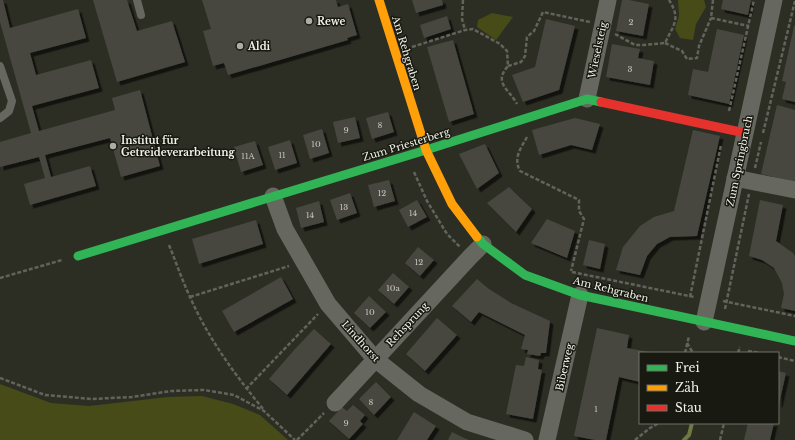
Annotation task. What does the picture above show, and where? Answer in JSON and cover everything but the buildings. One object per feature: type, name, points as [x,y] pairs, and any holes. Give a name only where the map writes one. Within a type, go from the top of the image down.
[{"type":"street","name":"Am Rehgraben","points":[[379,0],[426,150],[452,204],[484,244],[525,275],[580,295],[795,341]]},
{"type":"street","name":"Wieselsteig","points":[[587,99],[608,0]]},
{"type":"street","name":"Zum Springbruch","points":[[704,322],[774,0]]},
{"type":"street","name":"Zum Priesterberg","points":[[78,256],[407,156],[587,99],[745,133]]},
{"type":"street","points":[[736,178],[752,180],[795,190]]},
{"type":"street","name":"Lindhorst","points":[[273,196],[285,230],[302,262],[328,304],[375,359],[419,394],[467,422],[525,440]]},
{"type":"street","name":"Rehsprung","points":[[335,403],[470,257],[484,244]]},
{"type":"street","name":"Biberweg","points":[[548,440],[580,295]]},
{"type":"lane","points":[[137,0],[142,15]]},
{"type":"lane","points":[[0,66],[12,101],[9,111],[0,118]]},
{"type":"path","points":[[463,0],[462,19],[465,30]]},
{"type":"path","points":[[665,43],[676,22],[675,10],[669,0]]},
{"type":"path","points":[[571,271],[584,219],[579,211],[578,200],[520,171],[516,164],[517,156],[528,135],[525,119],[513,96],[504,87],[501,78],[503,72],[508,66],[522,62],[525,56],[527,37],[534,31],[543,12],[603,25],[610,32],[635,45],[665,43],[682,51],[687,59],[697,58],[698,46],[711,18],[713,0]]},
{"type":"path","points":[[690,296],[724,128],[754,0]]},
{"type":"path","points":[[726,301],[752,180],[795,1]]},
{"type":"path","points":[[711,18],[767,30]]},
{"type":"path","points":[[407,49],[465,30],[473,29],[500,44],[507,51],[508,66]]},
{"type":"path","points":[[407,156],[427,201],[447,234],[470,257]]},
{"type":"path","points":[[163,230],[190,297],[211,337],[246,389],[264,411],[296,440],[335,403]]},
{"type":"path","points":[[0,278],[78,256]]},
{"type":"path","points":[[190,297],[302,262]]},
{"type":"path","points":[[564,270],[709,300],[726,301],[795,316]]},
{"type":"path","points":[[246,389],[328,304]]},
{"type":"path","points":[[688,337],[695,339]]},
{"type":"path","points":[[687,343],[692,352]]},
{"type":"path","points":[[739,349],[754,352]]},
{"type":"path","points":[[779,357],[795,361]]},
{"type":"path","points":[[0,378],[45,395],[92,399],[132,397],[170,391],[204,390],[234,395],[264,411]]},
{"type":"path","points":[[635,440],[657,424]]},
{"type":"path","points":[[720,440],[724,424]]},
{"type":"green space","points":[[678,0],[704,0],[706,7],[696,24],[693,40],[680,38],[675,29],[679,16]]},
{"type":"green space","points":[[492,13],[513,17],[496,40],[477,27],[478,20]]},
{"type":"green space","points":[[0,384],[51,403],[89,406],[168,397],[202,396],[233,404],[260,415],[288,440],[0,440]]},
{"type":"waterway","points":[[684,440],[689,435],[692,424]]},
{"type":"traffic: fast","points":[[78,256],[426,150],[587,99],[601,102]]},
{"type":"traffic: fast","points":[[477,237],[483,244],[525,275],[580,295],[795,341]]},
{"type":"traffic: slow","points":[[379,0],[426,150],[452,204],[477,237]]},
{"type":"traffic: jam","points":[[601,102],[745,133]]},
{"type":"place","name":"Rewe","points":[[309,21]]},
{"type":"place","name":"Aldi","points":[[240,46]]},
{"type":"place","name":"Institut für Getreideverarbeitung","points":[[113,146]]}]
